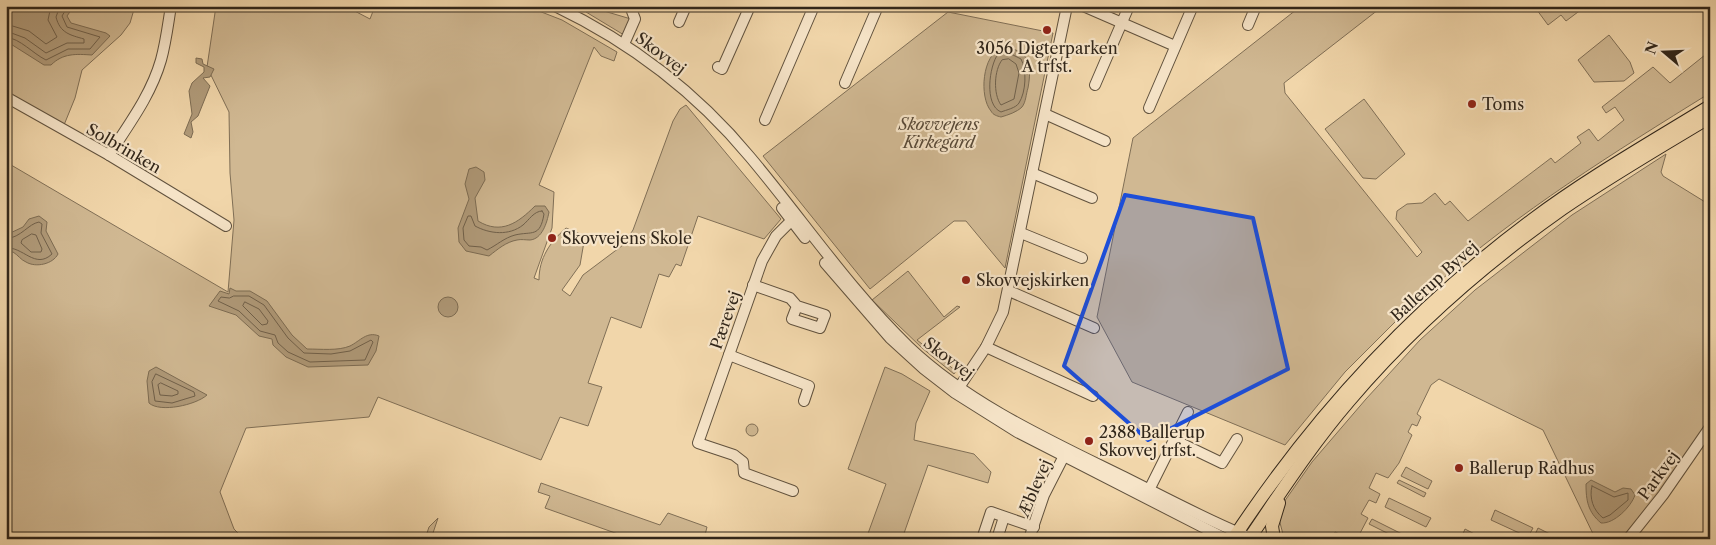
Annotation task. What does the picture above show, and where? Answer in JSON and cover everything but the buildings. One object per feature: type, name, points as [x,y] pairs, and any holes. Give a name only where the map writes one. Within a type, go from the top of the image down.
[{"type":"main road","name":"Ballerup Byvej","points":[[1232,537],[1293,454],[1342,395],[1400,332],[1440,295],[1508,238],[1556,202],[1710,106]]},
{"type":"main road","name":"Ballerup Byvej","points":[[1251,538],[1292,475],[1349,400],[1408,338],[1468,283],[1563,209],[1710,117]]},
{"type":"main road","points":[[1274,539],[1272,532],[1273,520],[1292,475]]},
{"type":"street","points":[[109,155],[138,110],[154,79],[166,42],[171,6]]},
{"type":"street","name":"Skovvej","points":[[555,6],[624,44],[680,86],[715,119],[794,218],[833,274],[890,338],[924,369],[957,389],[992,417],[1066,452],[1232,537],[1251,538]]},
{"type":"street","points":[[624,44],[635,19],[630,6]]},
{"type":"street","points":[[679,22],[686,6]]},
{"type":"street","points":[[718,67],[722,69],[750,6]]},
{"type":"street","points":[[766,120],[814,6]]},
{"type":"street","points":[[845,83],[878,6]]},
{"type":"street","points":[[957,389],[986,347],[1003,312],[1009,291],[1067,6]]},
{"type":"street","points":[[1083,6],[1175,46]]},
{"type":"street","points":[[1095,85],[1129,6]]},
{"type":"street","points":[[1248,25],[1256,6]]},
{"type":"street","points":[[1148,108],[1192,8]]},
{"type":"street","name":"Solbrinken","points":[[6,97],[109,155],[226,226]]},
{"type":"street","points":[[1045,114],[1105,141]]},
{"type":"street","points":[[1032,173],[1092,198]]},
{"type":"street","name":"Pærevej","points":[[793,491],[744,473],[744,462],[734,455],[698,443],[766,251],[794,218]]},
{"type":"street","points":[[1021,233],[1082,258]]},
{"type":"street","points":[[753,285],[790,298],[797,306]]},
{"type":"street","points":[[1009,291],[1094,328]]},
{"type":"street","points":[[986,347],[1094,396]]},
{"type":"street","points":[[729,355],[809,386],[804,401]]},
{"type":"street","points":[[1147,493],[1188,412]]},
{"type":"street","name":"Parkvej","points":[[1628,539],[1667,490],[1709,431]]},
{"type":"street","points":[[1174,440],[1222,463],[1238,439]]},
{"type":"street","name":"Æblevej","points":[[1029,539],[1044,495],[1066,452]]},
{"type":"street","points":[[982,539],[991,512],[1034,527]]},
{"type":"street","points":[[997,539],[1004,517]]},
{"type":"highlighted area","points":[[1125,195],[1253,218],[1288,369],[1148,440],[1064,366]]},
{"type":"green space","points":[[6,6],[135,6],[130,23],[121,35],[82,70],[75,98],[64,125],[6,91]]},
{"type":"green space","points":[[216,6],[345,6],[370,19],[375,6],[526,6],[562,20],[617,52],[614,61],[601,56],[594,47],[539,185],[554,192],[552,228],[534,278],[539,280],[541,265],[546,251],[566,228],[585,236],[580,265],[562,290],[570,296],[583,275],[623,245],[633,230],[673,121],[680,109],[686,105],[781,219],[764,239],[698,216],[681,266],[676,264],[669,277],[659,274],[641,328],[611,317],[588,383],[602,387],[588,426],[560,417],[541,460],[378,397],[369,417],[246,428],[220,492],[234,529],[244,539],[6,539],[6,162],[228,292],[234,220],[230,173],[229,112],[207,67]]},
{"type":"green space","points":[[587,6],[631,19],[624,35],[586,12]]},
{"type":"green space","points":[[1301,6],[1383,6],[1284,83],[1285,93],[1417,257],[1422,252],[1396,219],[1397,211],[1407,204],[1422,203],[1435,193],[1445,205],[1450,201],[1468,221],[1551,158],[1555,163],[1581,143],[1577,137],[1589,129],[1598,141],[1624,120],[1615,107],[1606,113],[1602,107],[1653,67],[1670,83],[1710,51],[1710,93],[1568,184],[1500,233],[1434,286],[1432,285],[1345,372],[1285,445],[1132,382],[1097,317],[1133,138]]},
{"type":"green space","points":[[1534,6],[1586,6],[1566,21],[1561,15],[1548,25]]},
{"type":"green space","name":"Skovvejens Kirkegård","points":[[948,12],[1053,33],[1005,268],[966,221],[954,221],[870,289],[763,156]]},
{"type":"green space","points":[[1609,35],[1630,62],[1634,73],[1624,81],[1594,82],[1578,60]]},
{"type":"green space","points":[[1364,99],[1405,154],[1376,179],[1363,178],[1325,129]]},
{"type":"green space","points":[[1666,154],[1661,172],[1663,176],[1710,205],[1710,420],[1667,485],[1623,539],[1595,538],[1543,430],[1439,379],[1431,385],[1417,414],[1421,417],[1417,426],[1412,424],[1408,432],[1412,435],[1399,463],[1388,478],[1376,473],[1369,488],[1380,494],[1376,503],[1369,500],[1361,514],[1368,518],[1357,539],[1350,539],[1335,532],[1332,539],[1284,538],[1279,519],[1284,502],[1312,462],[1420,340],[1475,290],[1572,215]]},
{"type":"green space","points":[[908,271],[944,317],[957,306],[960,307],[917,340],[956,371],[954,374],[922,348],[872,300]]},
{"type":"green space","points":[[885,367],[902,374],[930,391],[916,423],[914,440],[974,454],[991,472],[988,483],[928,465],[902,539],[866,539],[886,484],[848,469]]},
{"type":"green space","points":[[752,424],[758,430],[752,436],[746,430]]},
{"type":"green space","points":[[1406,467],[1432,481],[1428,489],[1401,476]]},
{"type":"green space","points":[[1399,480],[1426,493],[1424,497],[1397,483]]},
{"type":"green space","points":[[541,483],[660,525],[668,513],[707,527],[704,539],[632,539],[545,508],[550,496],[538,492]]},
{"type":"green space","points":[[1389,498],[1431,518],[1426,527],[1385,507]]},
{"type":"green space","points":[[1495,510],[1533,528],[1528,537],[1491,520]]},
{"type":"green space","points":[[438,518],[431,539],[425,539],[429,527]]},
{"type":"green space","points":[[1372,519],[1412,539],[1399,539],[1369,524]]},
{"type":"green space","points":[[1538,528],[1560,539],[1533,539]]},
{"type":"green space","points":[[1465,529],[1484,539],[1468,539],[1462,536]]},
{"type":"water","points":[[6,6],[74,6],[67,16],[71,23],[106,33],[110,36],[92,55],[65,56],[51,65],[44,65],[6,41]]},
{"type":"water","points":[[1002,48],[1018,51],[1024,55],[1030,72],[1023,105],[1015,112],[1001,117],[993,113],[987,105],[984,86],[990,58]]},
{"type":"water","points":[[196,58],[202,59],[203,64],[214,69],[210,77],[203,78],[210,86],[198,116],[191,122],[193,132],[191,138],[184,134],[192,114],[189,91],[192,83],[204,72],[204,67],[196,63]]},
{"type":"water","points":[[476,167],[484,172],[485,180],[475,198],[478,221],[494,227],[502,227],[516,222],[535,206],[545,206],[549,212],[543,230],[538,237],[530,240],[509,242],[489,256],[466,251],[459,242],[458,228],[469,199],[465,184],[469,169]]},
{"type":"water","points":[[39,216],[47,222],[46,231],[58,254],[56,257],[48,263],[35,265],[24,261],[13,252],[6,253],[6,235],[23,227],[29,219]]},
{"type":"water","points":[[230,288],[236,291],[250,291],[267,301],[292,335],[307,349],[345,348],[364,337],[375,335],[379,336],[376,351],[368,365],[308,367],[286,357],[273,345],[272,339],[259,336],[236,315],[209,306],[220,291],[229,294]]},
{"type":"water","points":[[448,297],[455,300],[458,307],[455,314],[448,317],[441,314],[438,307],[441,300]]},
{"type":"water","points":[[156,367],[207,395],[187,405],[169,408],[154,406],[149,403],[147,381],[149,371]]},
{"type":"water","points":[[1591,480],[1615,492],[1623,488],[1631,489],[1635,495],[1633,500],[1616,518],[1606,523],[1601,523],[1593,515],[1587,501],[1586,484]]},
{"type":"place","name":"3056 Digterparken A trfst.","points":[[1047,30]]},
{"type":"place","name":"Toms","points":[[1472,104]]},
{"type":"place","name":"Skovvejens Skole","points":[[552,238]]},
{"type":"place","name":"Skovvejskirken","points":[[966,280]]},
{"type":"place","name":"2388 Ballerup Skovvej trfst.","points":[[1089,441]]},
{"type":"place","name":"Ballerup Rådhus","points":[[1459,468]]}]
